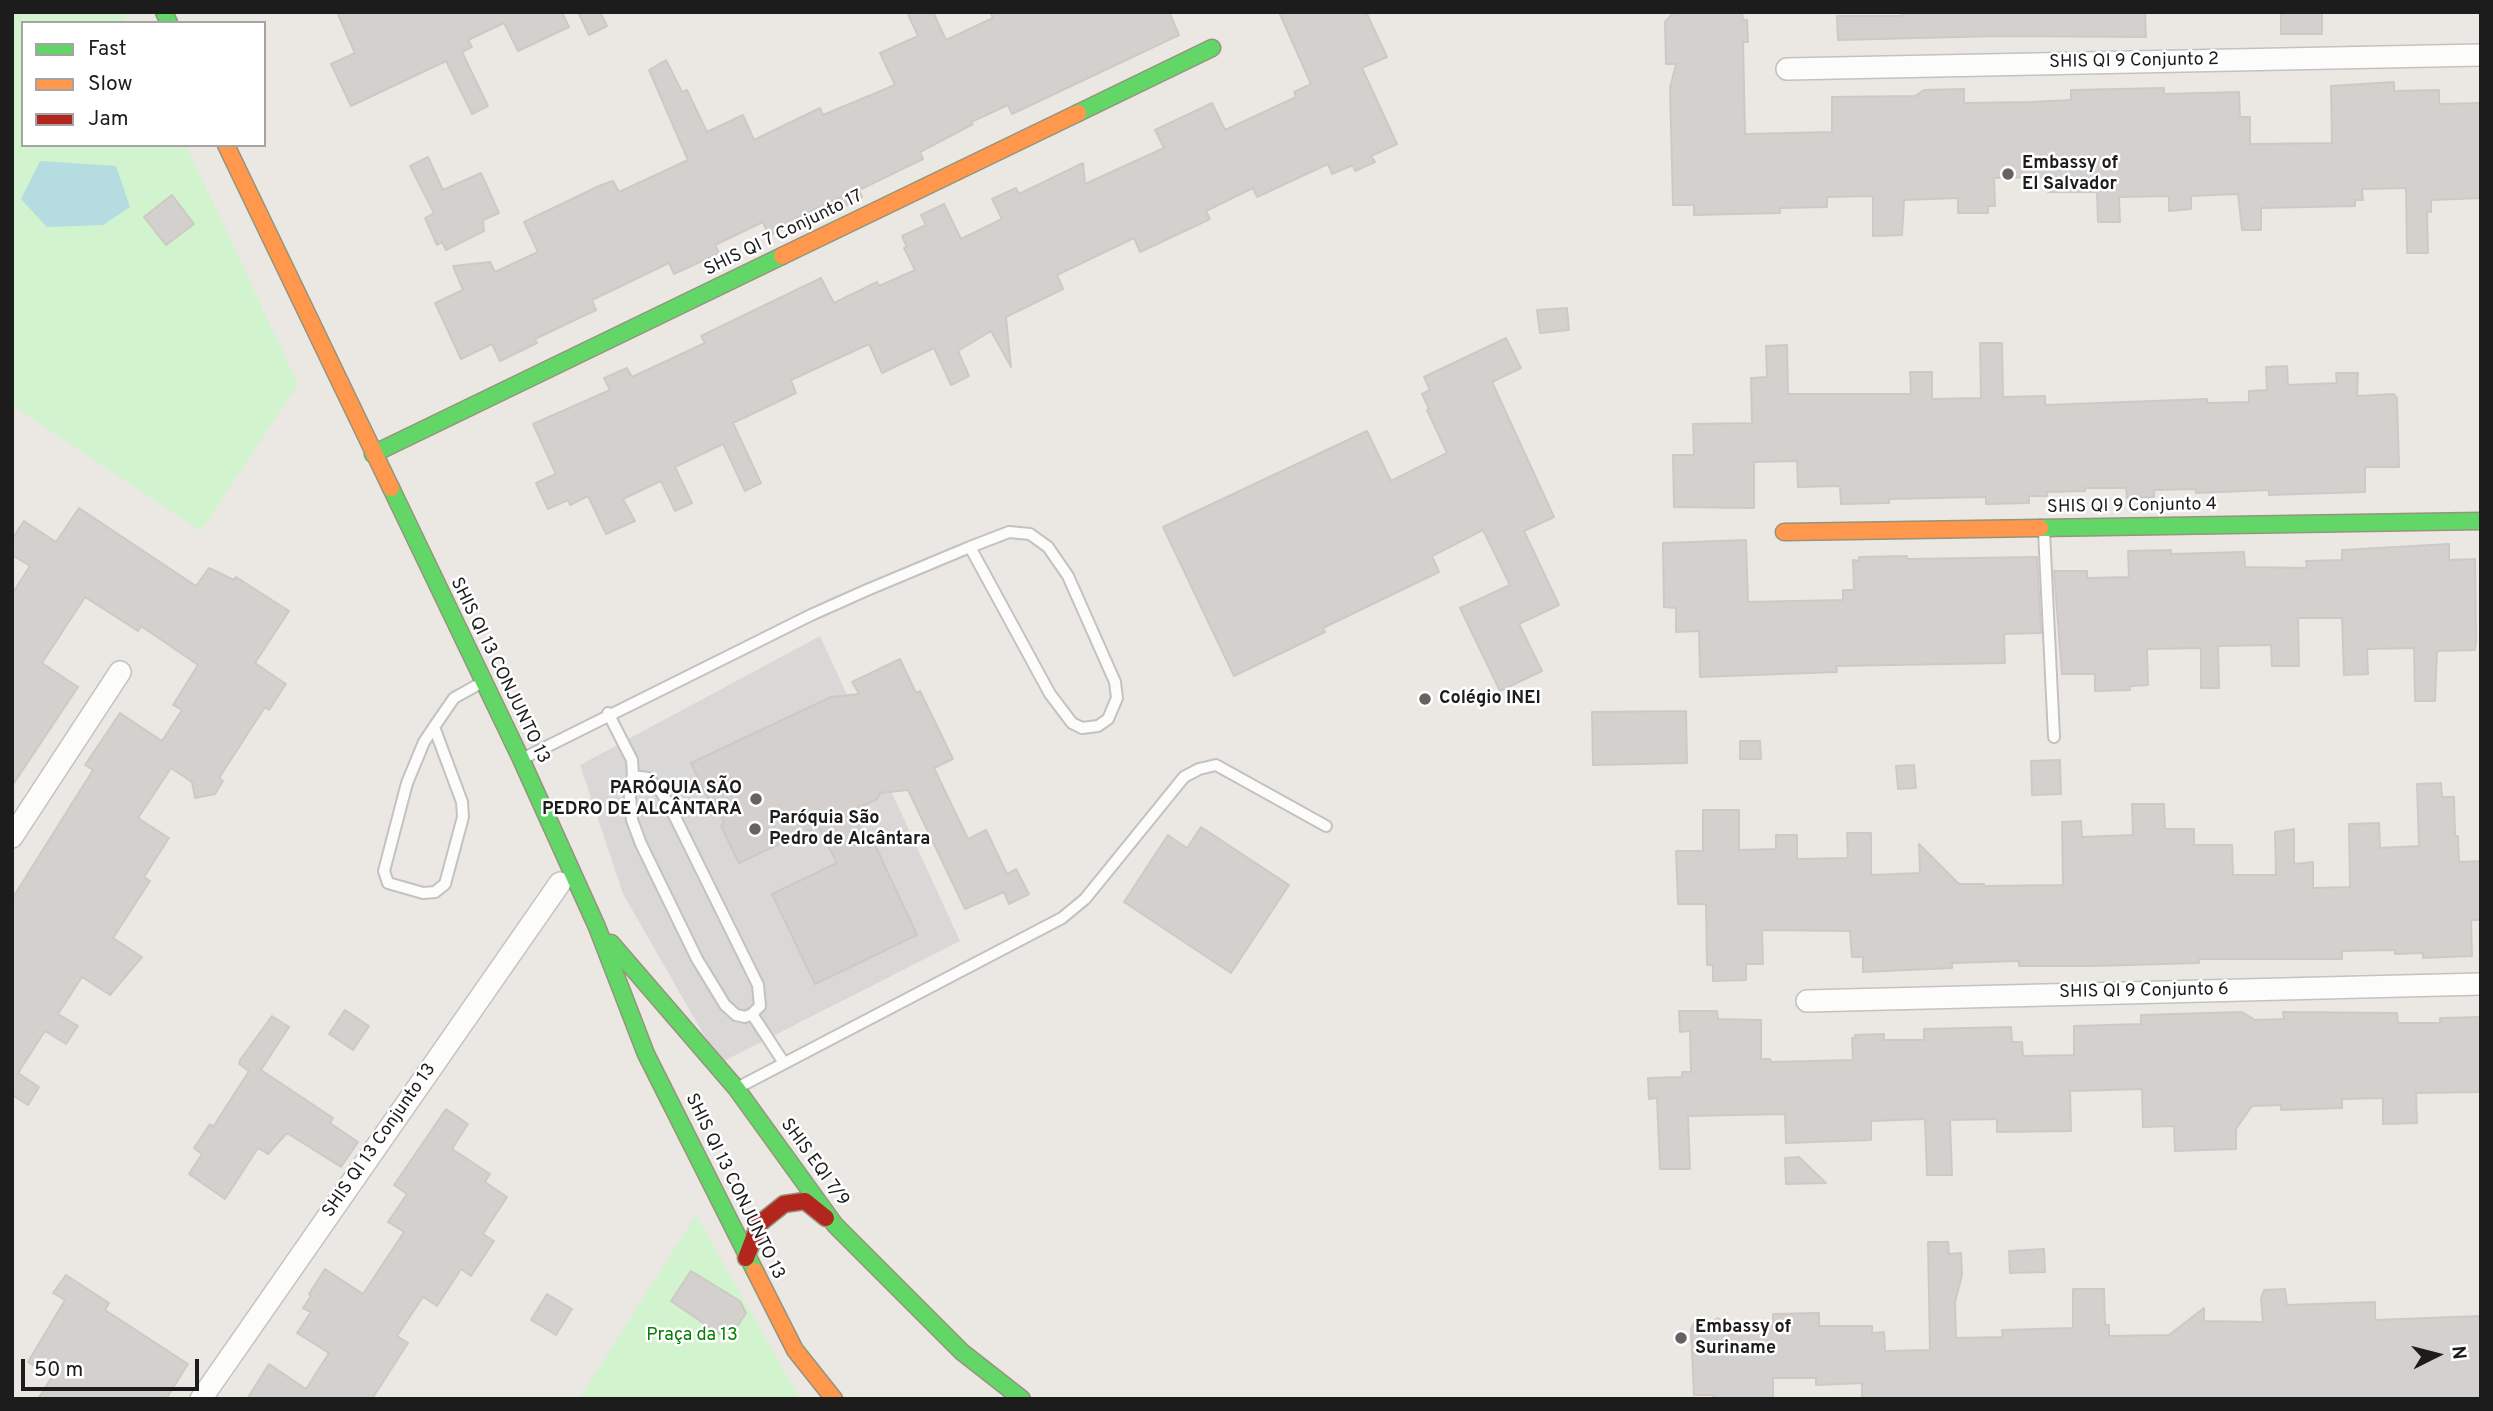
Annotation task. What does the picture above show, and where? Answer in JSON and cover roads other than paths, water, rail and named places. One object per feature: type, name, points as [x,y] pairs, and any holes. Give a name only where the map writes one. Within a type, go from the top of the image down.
[{"type":"street","name":"SHIS QI 7 Conjunto 17","points":[[373,454],[1212,48]]},
{"type":"street","name":"SHIS QI 9 Conjunto 2","points":[[1787,69],[2481,55]]},
{"type":"street","name":"SHIS QI 13 CONJUNTO 13","points":[[227,147],[522,759],[597,927],[646,1054],[746,1258],[795,1350],[834,1399]]},
{"type":"street","name":"SHIS QI 9 Conjunto 4","points":[[1784,532],[2481,521]]},
{"type":"street","points":[[12,836],[120,672]]},
{"type":"street","name":"SHIS QI 13 Conjunto 13","points":[[201,1399],[560,883]]},
{"type":"street","name":"SHIS EQI 7/9","points":[[597,927],[737,1088],[835,1225],[962,1352],[1022,1399]]},
{"type":"street","name":"SHIS QI 9 Conjunto 6","points":[[1807,1001],[2481,984]]},
{"type":"street","points":[[746,1258],[760,1224],[771,1212],[784,1204],[805,1202],[835,1225]]},
{"type":"lane","points":[[2043,528],[2054,737]]},
{"type":"lane","points":[[522,759],[608,713],[811,615],[970,547],[1009,532],[1030,534],[1048,547],[1068,576],[1115,682],[1117,698],[1108,719],[1098,726],[1083,728],[1072,723],[1050,694],[970,547]]},
{"type":"lane","points":[[434,727],[463,802],[463,817],[445,884],[435,892],[422,893],[388,883],[384,871],[407,783],[434,727],[454,698],[483,682]]},
{"type":"lane","points":[[608,713],[632,760],[634,776],[629,785],[632,820],[697,959],[725,1005],[736,1015],[752,1014],[760,1006],[758,985],[674,815],[662,793],[648,778],[634,776]]},
{"type":"lane","points":[[737,1088],[1062,918],[1085,900],[1184,777],[1199,769],[1216,765],[1326,826]]},
{"type":"lane","points":[[752,1014],[784,1063]]},
{"type":"water","points":[[40,161],[116,166],[130,207],[103,225],[47,227],[21,199]]},
{"type":"place","name":"Embassy of El Salvador","points":[[2008,174]]},
{"type":"place","name":"Colégio INEI","points":[[1425,699]]},
{"type":"place","name":"PARÓQUIA SÃO PEDRO DE ALCÂNTARA","points":[[756,799]]},
{"type":"place","name":"Paróquia São Pedro de Alcântara","points":[[755,829]]},
{"type":"place","name":"Embassy of Suriname","points":[[1681,1338]]},
{"type":"park label","name":"Praça da 13","points":[[692,1336]]}]
